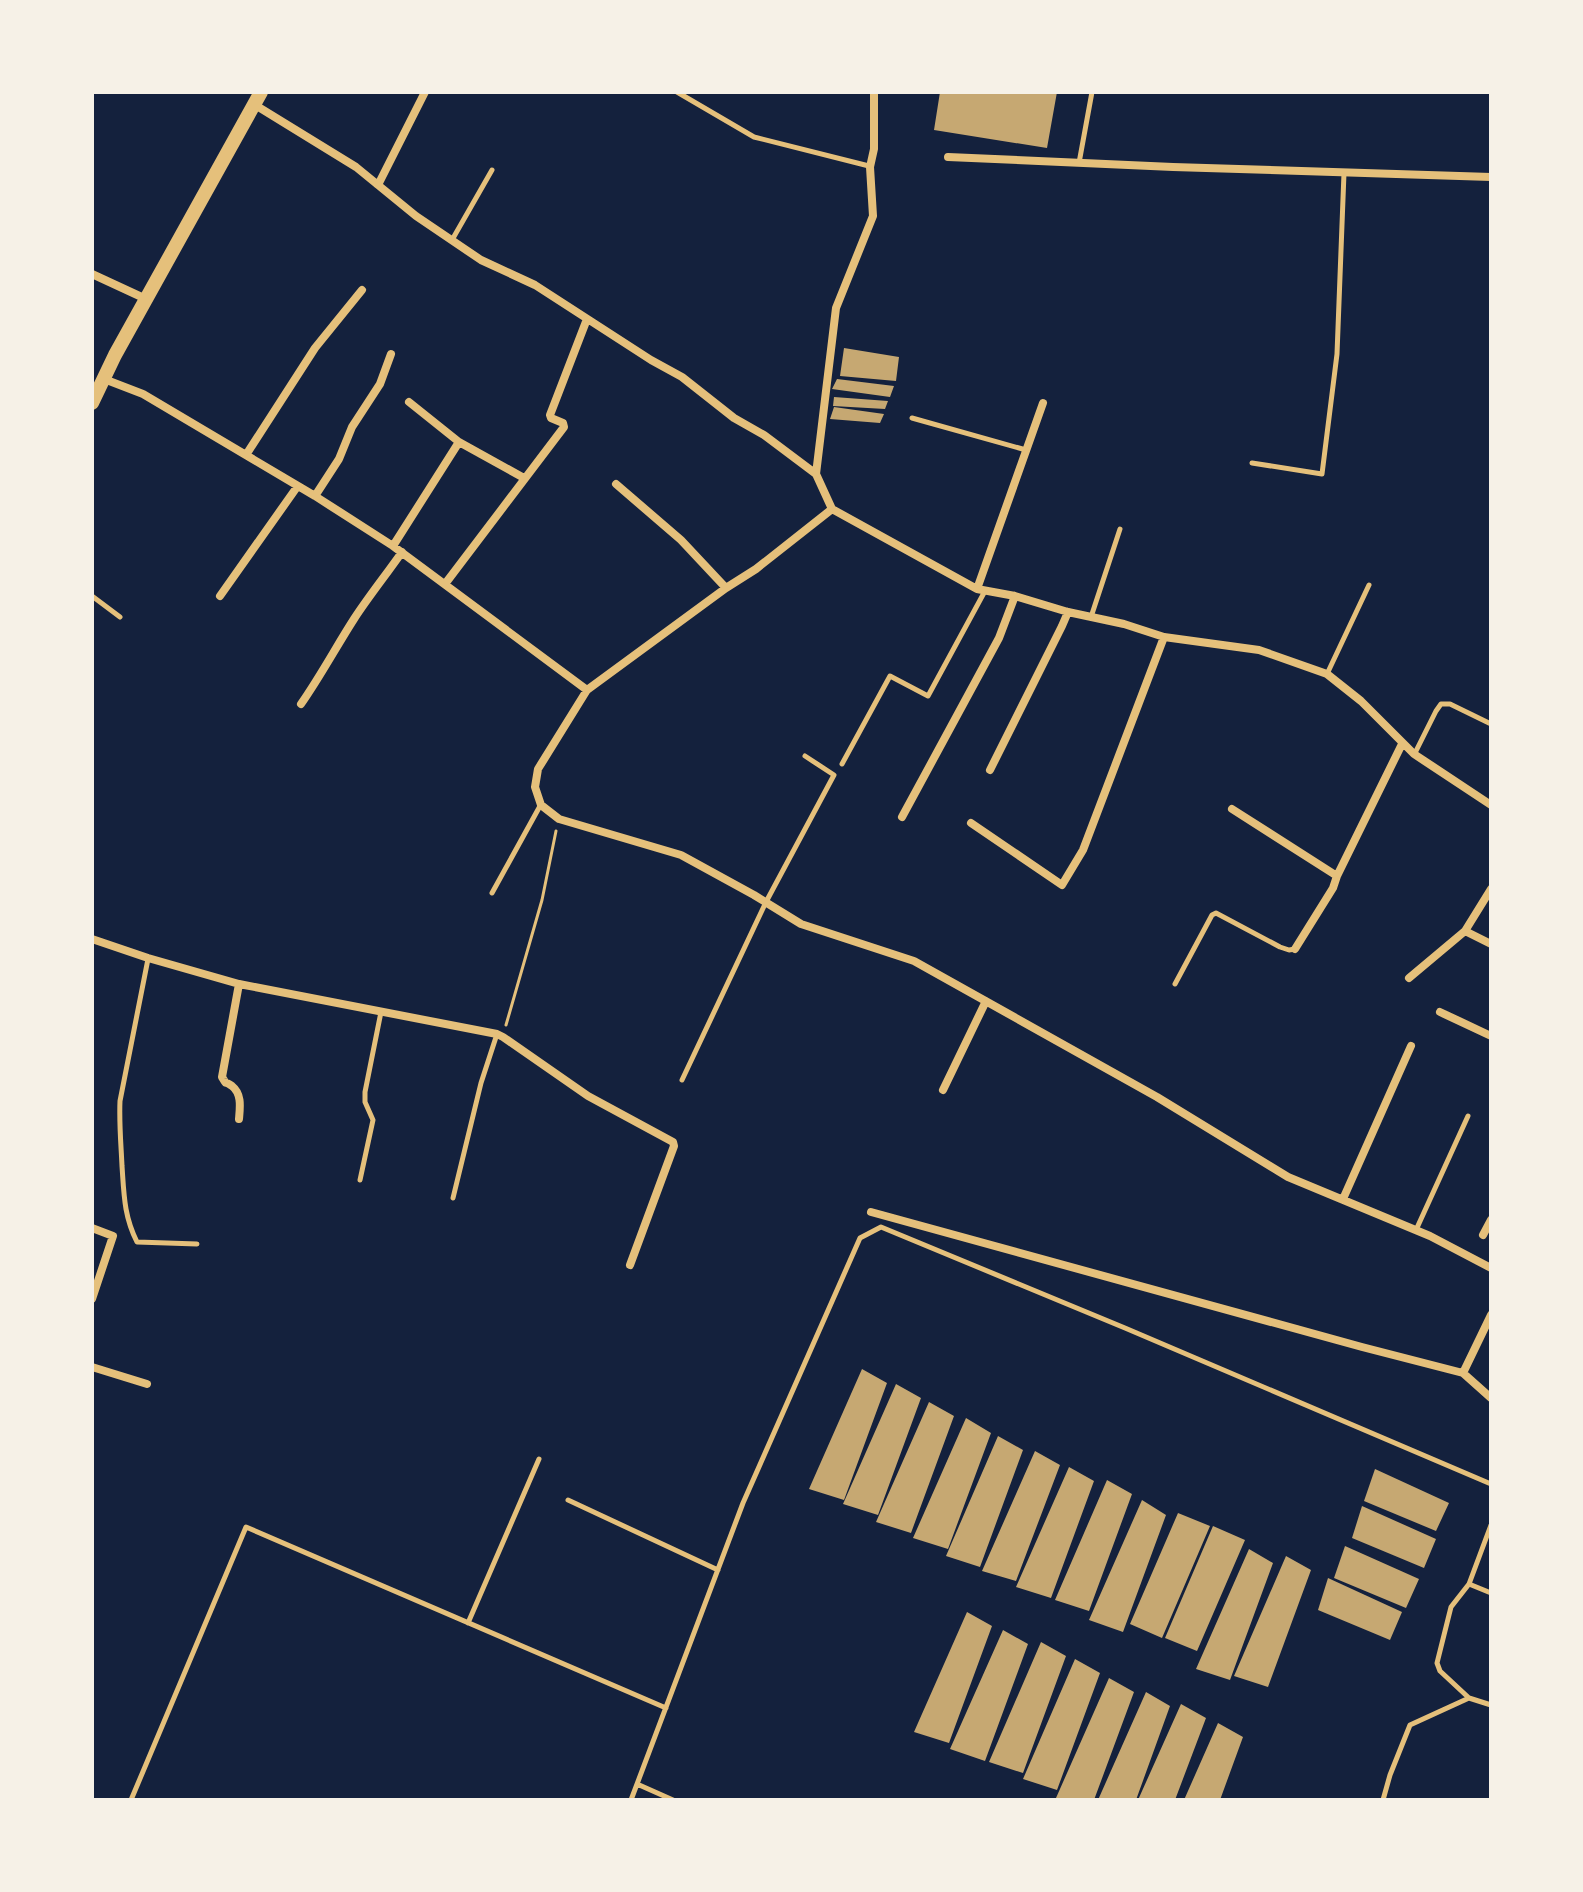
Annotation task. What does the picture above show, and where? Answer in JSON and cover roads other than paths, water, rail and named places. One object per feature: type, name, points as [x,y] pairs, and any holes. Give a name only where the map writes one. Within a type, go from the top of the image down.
[{"type":"street","points":[[378,185],[425,92]]},
{"type":"street","points":[[816,474],[836,308],[873,216],[870,167],[874,149],[874,92]]},
{"type":"street","points":[[92,403],[115,355],[258,98],[356,167],[452,241],[481,260],[535,285],[682,377],[734,418],[764,435],[816,474],[832,509],[982,590],[1124,624],[1164,637],[1259,650],[1327,674],[1361,701],[1414,754],[1491,805]]},
{"type":"street","points":[[948,157],[1491,177]]},
{"type":"street","points":[[92,274],[146,299]]},
{"type":"street","points":[[246,455],[315,348],[362,290]]},
{"type":"street","points":[[445,584],[564,427],[550,415],[587,319]]},
{"type":"street","points":[[315,496],[339,459],[352,427],[380,384],[391,354]]},
{"type":"street","points":[[104,379],[143,394],[393,546],[587,690]]},
{"type":"street","points":[[409,402],[459,442],[524,478]]},
{"type":"street","points":[[982,590],[1043,403]]},
{"type":"street","points":[[393,546],[459,442]]},
{"type":"street","points":[[616,484],[681,540],[726,588]]},
{"type":"street","points":[[220,596],[297,487]]},
{"type":"street","points":[[832,509],[756,569],[587,690],[538,769],[535,787],[541,805],[559,819],[681,855],[801,924],[914,961],[1157,1097],[1288,1177],[1416,1230],[1491,1268]]},
{"type":"street","points":[[301,704],[357,615],[402,552]]},
{"type":"street","points":[[902,817],[999,638],[1015,596]]},
{"type":"street","points":[[990,770],[1068,612]]},
{"type":"street","points":[[971,823],[1062,885],[1083,850],[1164,637]]},
{"type":"street","points":[[1295,949],[1333,888],[1402,744]]},
{"type":"street","points":[[1232,809],[1337,876]]},
{"type":"street","points":[[1409,978],[1465,931],[1491,889]]},
{"type":"street","points":[[1465,931],[1491,944]]},
{"type":"street","points":[[92,939],[239,984],[500,1036],[588,1096],[673,1142],[630,1265]]},
{"type":"street","points":[[239,984],[222,1077],[240,1097],[239,1119]]},
{"type":"street","points":[[943,1090],[986,1001]]},
{"type":"street","points":[[1440,1012],[1491,1036]]},
{"type":"street","points":[[1343,1199],[1411,1046]]},
{"type":"street","points":[[871,1212],[1463,1373],[1491,1398]]},
{"type":"street","points":[[1483,1235],[1491,1220]]},
{"type":"street","points":[[92,1228],[113,1236],[92,1299]]},
{"type":"street","points":[[1463,1373],[1491,1315]]},
{"type":"street","points":[[92,1367],[147,1384]]},
{"type":"lane","points":[[677,92],[754,137],[870,167]]},
{"type":"lane","points":[[1079,163],[1092,92]]},
{"type":"lane","points":[[452,241],[492,170]]},
{"type":"lane","points":[[1252,463],[1322,474],[1337,354],[1344,172]]},
{"type":"lane","points":[[912,418],[1026,450]]},
{"type":"lane","points":[[1091,617],[1120,529]]},
{"type":"lane","points":[[1327,674],[1369,585]]},
{"type":"lane","points":[[842,764],[890,676],[928,696],[982,590]]},
{"type":"lane","points":[[92,596],[120,617]]},
{"type":"lane","points":[[1414,754],[1441,704],[1450,704],[1491,724]]},
{"type":"lane","points":[[682,1080],[766,902],[834,775],[805,756]]},
{"type":"lane","points":[[492,893],[541,805]]},
{"type":"lane","points":[[1175,984],[1212,915],[1216,913],[1270,942],[1289,950],[1295,949]]},
{"type":"lane","points":[[148,958],[120,1101],[124,1207],[137,1242],[197,1244]]},
{"type":"lane","points":[[360,1180],[373,1120],[365,1102],[365,1092],[381,1012]]},
{"type":"lane","points":[[453,1198],[481,1083],[500,1036]]},
{"type":"lane","points":[[1416,1230],[1468,1116]]},
{"type":"lane","points":[[631,1800],[743,1503],[860,1238],[881,1227],[1491,1484]]},
{"type":"lane","points":[[468,1623],[539,1459]]},
{"type":"lane","points":[[568,1500],[718,1570]]},
{"type":"lane","points":[[1491,1525],[1469,1584],[1451,1607],[1437,1663],[1440,1671],[1469,1698],[1491,1705]]},
{"type":"lane","points":[[131,1800],[246,1527],[666,1708]]},
{"type":"lane","points":[[1469,1584],[1491,1593]]},
{"type":"lane","points":[[1383,1800],[1410,1725],[1469,1698]]},
{"type":"lane","points":[[637,1784],[673,1800]]}]
